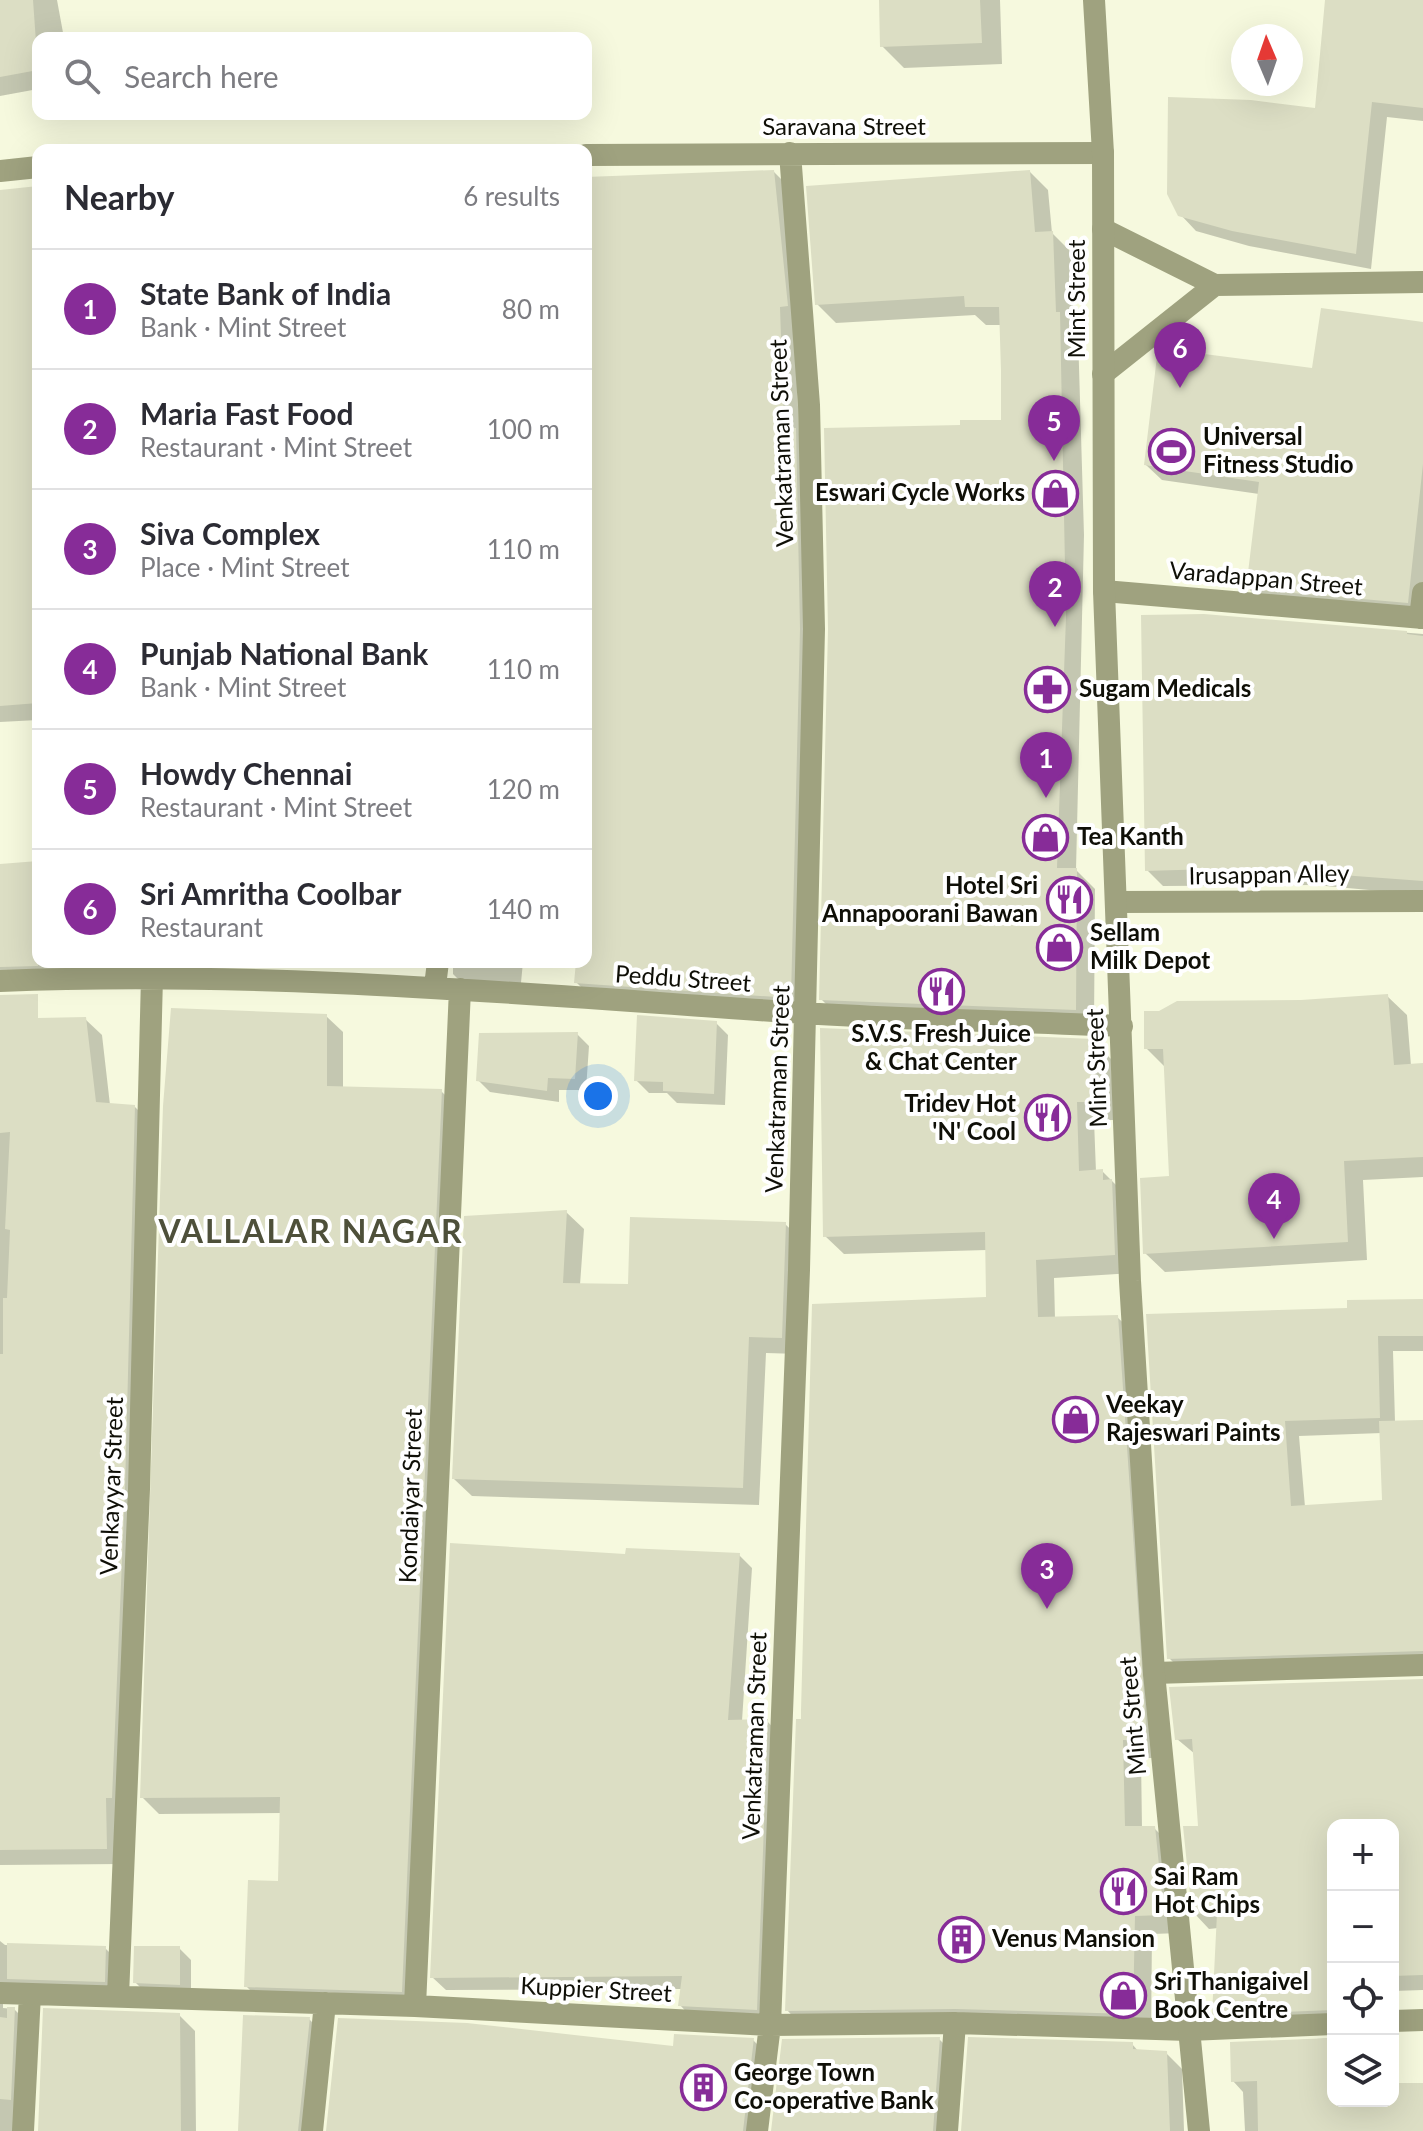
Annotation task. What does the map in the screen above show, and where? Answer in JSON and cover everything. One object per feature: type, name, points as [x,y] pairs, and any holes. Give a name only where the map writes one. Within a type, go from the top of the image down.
[{"type":"street","name":"Mint Street","points":[[1094,0],[1103,153],[1104,591],[1130,1281],[1154,1673],[1199,2131]]},
{"type":"street","name":"Venkatraman Street","points":[[757,2131],[770,2025],[807,1013],[814,597],[809,405],[790,153]]},
{"type":"street","name":"Saravana Street","points":[[592,155],[1103,153]]},
{"type":"street","points":[[0,171],[32,168]]},
{"type":"street","points":[[1103,229],[1215,285],[1423,282]]},
{"type":"street","points":[[1103,374],[1215,285]]},
{"type":"street","name":"Varadappan Street","points":[[1104,591],[1422,618]]},
{"type":"street","points":[[1422,618],[1423,593]]},
{"type":"street","name":"Irusappan Alley","points":[[1116,902],[1423,901]]},
{"type":"street","points":[[435,986],[437,968]]},
{"type":"street","name":"Peddu Street","points":[[0,981],[115,969],[152,977],[435,986],[807,1013],[1122,1026]]},
{"type":"street","name":"Venkayyar Street","points":[[118,1996],[139,1489],[152,977]]},
{"type":"street","name":"Kondaiyar Street","points":[[415,2006],[460,989]]},
{"type":"street","points":[[1154,1673],[1423,1665]]},
{"type":"street","name":"Kuppier Street","points":[[0,1993],[415,2006],[770,2025],[955,2023],[1189,2030],[1327,2024]]},
{"type":"street","points":[[23,2131],[30,1994]]},
{"type":"street","points":[[312,2131],[325,2003]]},
{"type":"street","points":[[1399,2021],[1423,2020]]},
{"type":"street","points":[[947,2131],[955,2023]]},
{"type":"building","points":[[0,0],[33,0],[35,32],[32,32],[32,71],[0,77]]},
{"type":"building","points":[[879,0],[980,0],[982,43],[880,47]]},
{"type":"building","points":[[1325,0],[1423,0],[1423,108],[1372,102],[1356,254],[1232,231],[1178,216],[1167,194],[1168,97],[1251,100],[1315,108]]},
{"type":"building","points":[[774,170],[788,306],[780,307],[784,428],[796,428],[800,629],[791,998],[574,983],[575,968],[592,968],[592,177]]},
{"type":"building","points":[[1030,170],[1035,232],[1053,231],[1056,312],[1060,312],[1066,617],[1057,868],[1077,868],[1076,1010],[819,1000],[828,629],[824,428],[960,425],[960,420],[1001,420],[1001,371],[999,307],[965,307],[964,296],[815,305],[806,186]]},
{"type":"building","points":[[32,187],[32,703],[0,706],[0,190]]},
{"type":"building","points":[[1321,308],[1423,322],[1423,464],[1408,603],[1246,589],[1259,482],[1144,465],[1158,348],[1312,368]]},
{"type":"building","points":[[1204,614],[1407,631],[1407,634],[1423,636],[1423,881],[1245,868],[1145,871],[1141,615]]},
{"type":"building","points":[[32,861],[32,966],[0,967],[0,864]]},
{"type":"building","points":[[38,994],[38,1018],[86,1017],[96,1102],[135,1105],[125,1489],[112,1798],[106,1798],[107,1849],[0,1850],[0,1354],[3,1354],[3,1298],[7,1298],[10,1230],[5,1229],[10,1132],[0,1133],[0,995]]},
{"type":"building","points":[[1388,994],[1394,1065],[1423,1063],[1423,1157],[1344,1161],[1348,1242],[1143,1254],[1140,1178],[1169,1176],[1163,1049],[1144,1049],[1144,1011],[1159,1011],[1177,1001],[1301,1000]]},
{"type":"building","points":[[171,1008],[327,1014],[327,1086],[442,1089],[402,1992],[244,1987],[248,1880],[278,1881],[280,1797],[140,1798],[163,1106]]},
{"type":"building","points":[[637,1015],[717,1021],[714,1094],[663,1091],[663,1082],[634,1081]]},
{"type":"building","points":[[820,1028],[1094,1039],[1096,1102],[1077,1102],[1079,1171],[1103,1169],[1103,1180],[1112,1179],[1115,1255],[1036,1260],[1038,1317],[1118,1315],[1147,1740],[1123,1740],[1125,1826],[1155,1826],[1164,1915],[1135,1916],[1133,2014],[955,2009],[785,2011],[796,1719],[801,1719],[812,1304],[986,1297],[985,1232],[823,1237]]},
{"type":"building","points":[[578,1032],[575,1079],[548,1078],[547,1091],[476,1081],[479,1033]]},
{"type":"building","points":[[567,1210],[563,1283],[628,1284],[630,1217],[786,1222],[782,1338],[749,1337],[743,1488],[452,1479],[464,1216]]},
{"type":"building","points":[[1423,1299],[1423,1336],[1378,1336],[1380,1418],[1285,1421],[1291,1506],[1382,1500],[1379,1421],[1423,1420],[1423,1651],[1167,1659],[1146,1314],[1347,1308],[1347,1300]]},
{"type":"building","points":[[450,1543],[625,1554],[626,1548],[740,1553],[728,1720],[768,1719],[757,2010],[678,2006],[682,1976],[430,1978]]},
{"type":"building","points":[[1423,1679],[1423,1975],[1399,1976],[1399,1819],[1327,1819],[1327,2010],[1212,2015],[1217,1913],[1192,1914],[1183,1826],[1198,1826],[1192,1739],[1175,1740],[1169,1687]]},
{"type":"building","points":[[7,1943],[106,1946],[105,1982],[7,1979]]},
{"type":"building","points":[[134,1946],[180,1946],[180,1985],[133,1983]]},
{"type":"building","points":[[7,2007],[15,2007],[11,2100],[0,2099],[0,2017],[7,2018]]},
{"type":"building","points":[[43,2008],[180,2013],[181,2131],[38,2131]]},
{"type":"building","points":[[243,2015],[310,2017],[298,2131],[238,2131]]},
{"type":"building","points":[[338,2018],[467,2023],[673,2046],[674,2034],[754,2038],[743,2131],[326,2131]]},
{"type":"building","points":[[940,2037],[933,2131],[771,2131],[782,2039]]},
{"type":"building","points":[[968,2037],[1133,2042],[1133,2049],[1167,2051],[1170,2131],[961,2131]]},
{"type":"building","points":[[1327,2038],[1327,2107],[1399,2107],[1399,2083],[1423,2083],[1423,2131],[1258,2131],[1257,2081],[1231,2082],[1230,2042]]},
{"type":"place","name":"Sri Amritha Coolbar","points":[[1180,388]]},
{"type":"place","name":"Universal Fitness Studio","points":[[1172,451]]},
{"type":"place","name":"Howdy Chennai","points":[[1054,461]]},
{"type":"place","name":"Eswari Cycle Works","points":[[1056,493]]},
{"type":"place","name":"Maria Fast Food","points":[[1055,627]]},
{"type":"place","name":"Sugam Medicals","points":[[1048,689]]},
{"type":"place","name":"State Bank of India","points":[[1046,798]]},
{"type":"place","name":"Tea Kanth","points":[[1046,837]]},
{"type":"place","name":"Hotel Sri Annapoorani Bawan","points":[[1069,900]]},
{"type":"place","name":"Sellam Milk Depot","points":[[1059,947]]},
{"type":"place","name":"S.V.S. Fresh Juice & Chat Center","points":[[941,992]]},
{"type":"place","name":"Tridev Hot 'N' Cool","points":[[1047,1118]]},
{"type":"place","name":"Punjab National Bank","points":[[1274,1239]]},
{"type":"place","name":"Veekay Rajeswari Paints","points":[[1075,1419]]},
{"type":"place","name":"Siva Complex","points":[[1047,1609]]},
{"type":"place","name":"Sai Ram Hot Chips","points":[[1123,1891]]},
{"type":"place","name":"Venus Mansion","points":[[961,1939]]},
{"type":"place","name":"Sri Thanigaivel Book Centre","points":[[1123,1996]]},
{"type":"place","name":"George Town Co-operative Bank","points":[[703,2087]]},
{"type":"district","name":"VALLALAR NAGAR","points":[[311,1232]]}]
